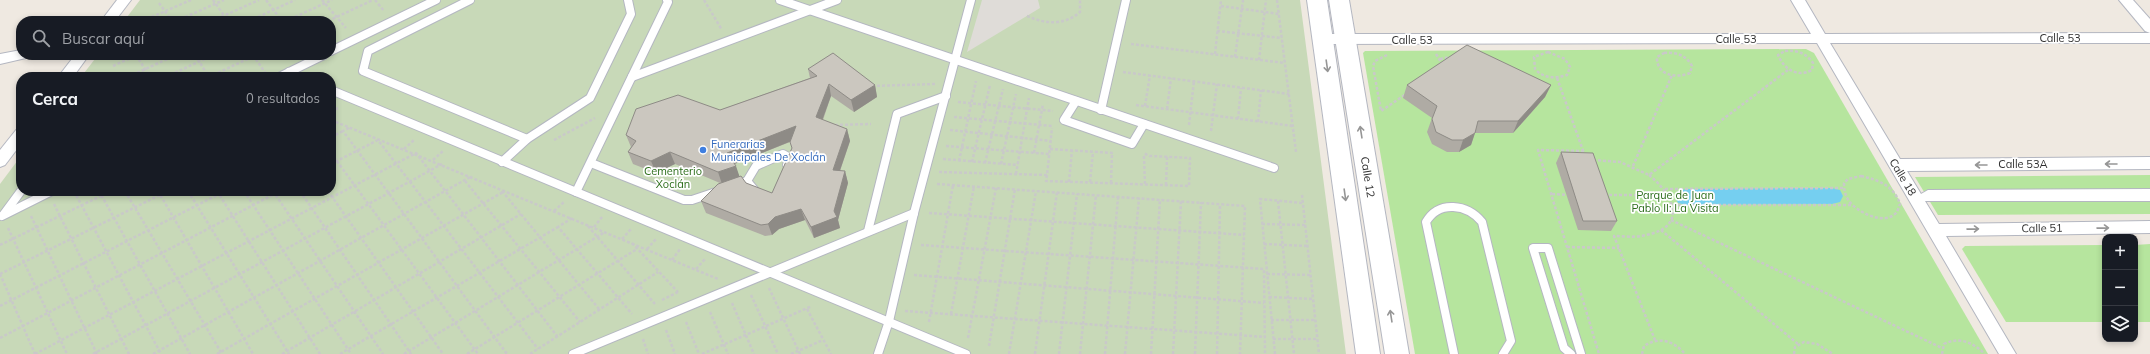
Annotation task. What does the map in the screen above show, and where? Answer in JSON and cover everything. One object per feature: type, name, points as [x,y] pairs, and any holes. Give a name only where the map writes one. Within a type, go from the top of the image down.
[{"type":"street","points":[[112,16],[124,0]]},
{"type":"street","points":[[1317,0],[1368,354]]},
{"type":"street","name":"Calle 12","points":[[1339,0],[1397,354]]},
{"type":"street","name":"Calle 18","points":[[1798,0],[2008,354]]},
{"type":"street","points":[[2126,0],[2150,28]]},
{"type":"street","name":"Calle 53","points":[[1323,40],[2150,38]]},
{"type":"street","points":[[0,59],[16,56]]},
{"type":"street","points":[[69,72],[78,60]]},
{"type":"street","points":[[0,161],[16,140]]},
{"type":"street","name":"Calle 53A","points":[[1896,165],[2150,163]]},
{"type":"street","points":[[1928,196],[2150,194]]},
{"type":"street","name":"Calle 51","points":[[1934,230],[2150,227]]},
{"type":"lane","points":[[336,49],[436,0]]},
{"type":"lane","points":[[470,0],[368,51],[363,71],[527,139]]},
{"type":"lane","points":[[502,162],[527,139],[590,98],[632,14],[628,0]]},
{"type":"lane","points":[[576,192],[668,2],[667,0]]},
{"type":"lane","points":[[780,0],[1274,168]]},
{"type":"lane","points":[[632,77],[837,0]]},
{"type":"lane","points":[[878,354],[889,321],[914,213],[956,61],[971,0]]},
{"type":"lane","points":[[1101,110],[1126,0]]},
{"type":"lane","points":[[289,72],[314,60]]},
{"type":"lane","points":[[336,92],[768,273],[889,321],[966,354]]},
{"type":"lane","points":[[868,231],[898,114],[946,96]]},
{"type":"lane","points":[[1076,101],[1064,120],[1132,144],[1144,124]]},
{"type":"lane","points":[[591,163],[684,200],[692,200],[748,181],[756,166],[783,154],[790,158],[785,172]]},
{"type":"lane","points":[[748,181],[755,192],[766,196]]},
{"type":"lane","points":[[1,218],[17,196]]},
{"type":"lane","points":[[1,218],[50,196]]},
{"type":"lane","points":[[1454,354],[1426,222],[1429,215],[1435,211],[1452,207],[1470,210],[1478,215],[1482,222],[1511,341],[1503,354]]},
{"type":"lane","points":[[573,354],[914,213]]},
{"type":"lane","points":[[1571,354],[1564,348],[1533,248],[1548,248],[1581,354]]},
{"type":"path","points":[[154,16],[190,0]]},
{"type":"path","points":[[213,0],[224,16],[259,0]]},
{"type":"path","points":[[188,16],[224,0]]},
{"type":"path","points":[[266,0],[278,16]]},
{"type":"path","points":[[260,16],[295,0]]},
{"type":"path","points":[[322,0],[335,16]]},
{"type":"path","points":[[297,16],[332,0]]},
{"type":"path","points":[[346,29],[336,17],[374,0],[388,16]]},
{"type":"path","points":[[704,0],[723,32]]},
{"type":"path","points":[[1027,16],[1045,22],[1063,22],[1074,17],[1080,12],[1080,0]]},
{"type":"path","points":[[1215,54],[1221,0]]},
{"type":"path","points":[[1235,57],[1243,0]]},
{"type":"path","points":[[1259,60],[1266,0]]},
{"type":"path","points":[[1278,0],[1296,152]]},
{"type":"path","points":[[159,3],[168,16]]},
{"type":"path","points":[[1221,6],[1279,14]]},
{"type":"path","points":[[1217,31],[1282,38]]},
{"type":"path","points":[[1129,44],[1285,63]]},
{"type":"path","points":[[1784,51],[1801,52],[1813,63],[1812,70],[1808,72],[1797,73],[1788,70],[1782,65],[1778,58],[1778,55],[1784,51]]},
{"type":"path","points":[[1548,52],[1565,59],[1570,67],[1570,71],[1567,75],[1557,78],[1539,73],[1533,65],[1534,57],[1548,52]]},
{"type":"path","points":[[1434,53],[1440,59],[1444,67]]},
{"type":"path","points":[[1676,53],[1690,62],[1692,70],[1690,74],[1681,77],[1672,75],[1664,72],[1657,65],[1657,57],[1660,54],[1676,53]]},
{"type":"path","points":[[1392,54],[1378,59],[1374,63],[1382,111],[1406,94]]},
{"type":"path","points":[[1440,59],[1454,57]]},
{"type":"path","points":[[113,66],[126,60]]},
{"type":"path","points":[[139,60],[147,72]]},
{"type":"path","points":[[139,72],[165,60]]},
{"type":"path","points":[[177,72],[203,60]]},
{"type":"path","points":[[219,72],[244,60]]},
{"type":"path","points":[[257,60],[265,72]]},
{"type":"path","points":[[199,62],[206,72]]},
{"type":"path","points":[[1649,175],[1788,70]]},
{"type":"path","points":[[1123,72],[1289,94]]},
{"type":"path","points":[[1145,106],[1150,75]]},
{"type":"path","points":[[1633,166],[1672,75]]},
{"type":"path","points":[[959,160],[976,78]]},
{"type":"path","points":[[1167,109],[1171,78]]},
{"type":"path","points":[[1557,78],[1587,160],[1614,161],[1633,166],[1649,175],[1670,195],[1674,209],[1665,229],[1651,235],[1614,236],[1655,340]]},
{"type":"path","points":[[1188,127],[1194,81]]},
{"type":"path","points":[[866,82],[871,86],[937,84]]},
{"type":"path","points":[[972,162],[990,83]]},
{"type":"path","points":[[1210,134],[1217,84]]},
{"type":"path","points":[[985,163],[1003,87]]},
{"type":"path","points":[[1238,119],[1241,88]]},
{"type":"path","points":[[1258,122],[1261,90]]},
{"type":"path","points":[[1001,164],[1017,91]]},
{"type":"path","points":[[1016,174],[1030,95]]},
{"type":"path","points":[[1034,153],[1044,100]]},
{"type":"path","points":[[956,102],[1059,111]]},
{"type":"path","points":[[1130,104],[1292,126]]},
{"type":"path","points":[[548,144],[599,115]]},
{"type":"path","points":[[953,117],[1053,126]]},
{"type":"path","points":[[1053,120],[1046,181],[1189,186],[1190,158],[1144,156],[1139,154],[1150,156]]},
{"type":"path","points":[[336,122],[499,187],[504,191],[599,309]]},
{"type":"path","points":[[828,125],[871,124]]},
{"type":"path","points":[[336,134],[350,128]]},
{"type":"path","points":[[950,130],[1051,141]]},
{"type":"path","points":[[342,131],[507,354]]},
{"type":"path","points":[[404,149],[419,136]]},
{"type":"path","points":[[378,140],[337,161],[478,354]]},
{"type":"path","points":[[378,140],[538,349]]},
{"type":"path","points":[[946,146],[1049,154]]},
{"type":"path","points":[[433,160],[447,148]]},
{"type":"path","points":[[1050,149],[1118,154]]},
{"type":"path","points":[[1069,182],[1072,150]]},
{"type":"path","points":[[1584,151],[1538,150],[1599,354]]},
{"type":"path","points":[[1090,182],[1093,152]]},
{"type":"path","points":[[336,195],[416,153]]},
{"type":"path","points":[[416,153],[557,336]]},
{"type":"path","points":[[1111,183],[1112,153]]},
{"type":"path","points":[[1144,156],[1145,185]]},
{"type":"path","points":[[1166,185],[1167,157]]},
{"type":"path","points":[[942,159],[1018,165]]},
{"type":"path","points":[[28,211],[95,353],[442,164]]},
{"type":"path","points":[[939,172],[1047,175]]},
{"type":"path","points":[[153,354],[472,176]]},
{"type":"path","points":[[1854,177],[1869,178],[1887,185],[1894,192],[1900,204],[1897,213],[1885,217],[1868,214],[1852,205],[1844,194],[1843,188],[1848,179],[1854,177]]},
{"type":"path","points":[[465,180],[580,322]]},
{"type":"path","points":[[936,184],[1245,206],[1240,354]]},
{"type":"path","points":[[928,322],[954,185]]},
{"type":"path","points":[[951,314],[974,186]]},
{"type":"path","points":[[968,338],[996,188]]},
{"type":"path","points":[[1665,189],[1843,188]]},
{"type":"path","points":[[989,346],[1015,189]]},
{"type":"path","points":[[1009,354],[1036,190]]},
{"type":"path","points":[[217,354],[504,191]]},
{"type":"path","points":[[504,191],[721,280]]},
{"type":"path","points":[[1035,354],[1057,192]]},
{"type":"path","points":[[1059,354],[1077,194]]},
{"type":"path","points":[[1552,194],[1575,194]]},
{"type":"path","points":[[1080,354],[1096,195]]},
{"type":"path","points":[[1302,195],[1319,354]]},
{"type":"path","points":[[1599,195],[1670,195]]},
{"type":"path","points":[[52,196],[71,239],[129,354]]},
{"type":"path","points":[[77,196],[161,354]]},
{"type":"path","points":[[0,245],[101,196],[190,354]]},
{"type":"path","points":[[128,196],[221,353]]},
{"type":"path","points":[[159,196],[0,273],[35,354],[332,197],[443,354]]},
{"type":"path","points":[[162,196],[253,354]]},
{"type":"path","points":[[191,196],[288,352]]},
{"type":"path","points":[[0,306],[213,196]]},
{"type":"path","points":[[220,196],[320,354]]},
{"type":"path","points":[[247,196],[351,354]]},
{"type":"path","points":[[0,338],[268,196]]},
{"type":"path","points":[[277,196],[383,354]]},
{"type":"path","points":[[304,196],[410,353]]},
{"type":"path","points":[[1105,354],[1118,196]]},
{"type":"path","points":[[554,211],[568,198]]},
{"type":"path","points":[[1125,354],[1139,198]]},
{"type":"path","points":[[1151,354],[1160,199]]},
{"type":"path","points":[[1275,354],[1260,199],[1303,203]]},
{"type":"path","points":[[1173,354],[1181,201]]},
{"type":"path","points":[[1278,201],[1294,354]]},
{"type":"path","points":[[1195,354],[1201,202]]},
{"type":"path","points":[[1217,354],[1220,204]]},
{"type":"path","points":[[1673,205],[1852,205]]},
{"type":"path","points":[[594,227],[605,213]]},
{"type":"path","points":[[929,213],[1244,235]]},
{"type":"path","points":[[282,354],[288,352],[521,214]]},
{"type":"path","points":[[1,218],[13,239],[67,354]]},
{"type":"path","points":[[340,354],[572,218]]},
{"type":"path","points":[[1670,220],[1942,348]]},
{"type":"path","points":[[1262,224],[1305,225]]},
{"type":"path","points":[[587,225],[655,304]]},
{"type":"path","points":[[622,239],[634,225]]},
{"type":"path","points":[[558,227],[634,316],[639,313]]},
{"type":"path","points":[[1661,230],[1798,344]]},
{"type":"path","points":[[404,354],[410,353],[455,323],[606,232]]},
{"type":"path","points":[[647,249],[658,236]]},
{"type":"path","points":[[631,243],[681,295]]},
{"type":"path","points":[[1264,244],[1307,246]]},
{"type":"path","points":[[921,245],[1264,270],[1265,354]]},
{"type":"path","points":[[672,260],[682,246]]},
{"type":"path","points":[[1567,247],[1619,248]]},
{"type":"path","points":[[467,354],[637,249]]},
{"type":"path","points":[[696,269],[707,256]]},
{"type":"path","points":[[530,354],[658,272]]},
{"type":"path","points":[[1267,274],[1310,275]]},
{"type":"path","points":[[914,275],[1264,303]]},
{"type":"path","points":[[763,290],[768,288],[776,291]]},
{"type":"path","points":[[768,288],[799,352]]},
{"type":"path","points":[[650,307],[678,292]]},
{"type":"path","points":[[745,298],[757,293]]},
{"type":"path","points":[[751,295],[778,354]]},
{"type":"path","points":[[1269,297],[1313,299]]},
{"type":"path","points":[[724,306],[738,300]]},
{"type":"path","points":[[732,303],[754,354]]},
{"type":"path","points":[[702,354],[784,320],[812,306],[804,303]]},
{"type":"path","points":[[704,314],[717,309]]},
{"type":"path","points":[[807,309],[830,354]]},
{"type":"path","points":[[904,311],[1265,337]]},
{"type":"path","points":[[710,312],[728,354]]},
{"type":"path","points":[[680,324],[692,319]]},
{"type":"path","points":[[1271,320],[1315,320]]},
{"type":"path","points":[[686,322],[699,354]]},
{"type":"path","points":[[660,332],[673,327]]},
{"type":"path","points":[[666,330],[675,354]]},
{"type":"path","points":[[636,342],[649,337]]},
{"type":"path","points":[[1273,339],[1317,339]]},
{"type":"path","points":[[643,340],[648,354]]},
{"type":"path","points":[[791,354],[799,352],[824,340]]},
{"type":"path","points":[[1642,354],[1644,346],[1655,340],[1670,342],[1685,354]]},
{"type":"path","points":[[1942,354],[1944,344],[1949,341],[1962,340],[1978,347],[1985,354]]},
{"type":"path","points":[[1794,354],[1795,347],[1798,344],[1810,341],[1818,343],[1833,354]]},
{"type":"green space","name":"Cementerio Xoclán","points":[[140,0],[1300,0],[1346,354],[0,354],[0,184],[16,163],[16,196],[336,196],[336,72],[85,72],[94,60],[336,60],[336,16],[128,16]]},
{"type":"green space","name":"Parque de Juan Pablo II: La Visita","points":[[1806,49],[1814,53],[1988,354],[1415,354],[1363,53],[1365,51]]},
{"type":"green space","points":[[2150,175],[2150,214],[1938,215],[1915,177]]},
{"type":"green space","points":[[2150,244],[2150,322],[2138,322],[2138,245]]},
{"type":"green space","points":[[2102,245],[2102,322],[2006,322],[1962,249],[1965,246]]},
{"type":"shaded area","points":[[982,0],[1038,0],[1040,8],[967,52]]},
{"type":"building","points":[[1467,45],[1551,85],[1518,121],[1478,121],[1475,133],[1463,140],[1452,140],[1436,132],[1432,119],[1437,106],[1407,85]]},
{"type":"building","name":"Funerarias Municipales De Xoclán","points":[[833,53],[875,85],[851,100],[829,84],[816,117],[847,129],[833,170],[845,171],[834,211],[837,217],[811,227],[801,209],[775,217],[768,224],[761,225],[701,201],[718,184],[741,176],[746,183],[772,193],[792,148],[790,142],[796,126],[727,153],[736,166],[718,172],[670,152],[651,161],[628,152],[636,141],[626,135],[636,109],[678,95],[720,110],[817,76],[808,69]]},
{"type":"building","points":[[1561,152],[1593,153],[1617,221],[1583,221]]},
{"type":"waterway","points":[[1686,197],[1832,196]]},
{"type":"place","name":"Funerarias Municipales De Xoclán","points":[[703,150]]}]
